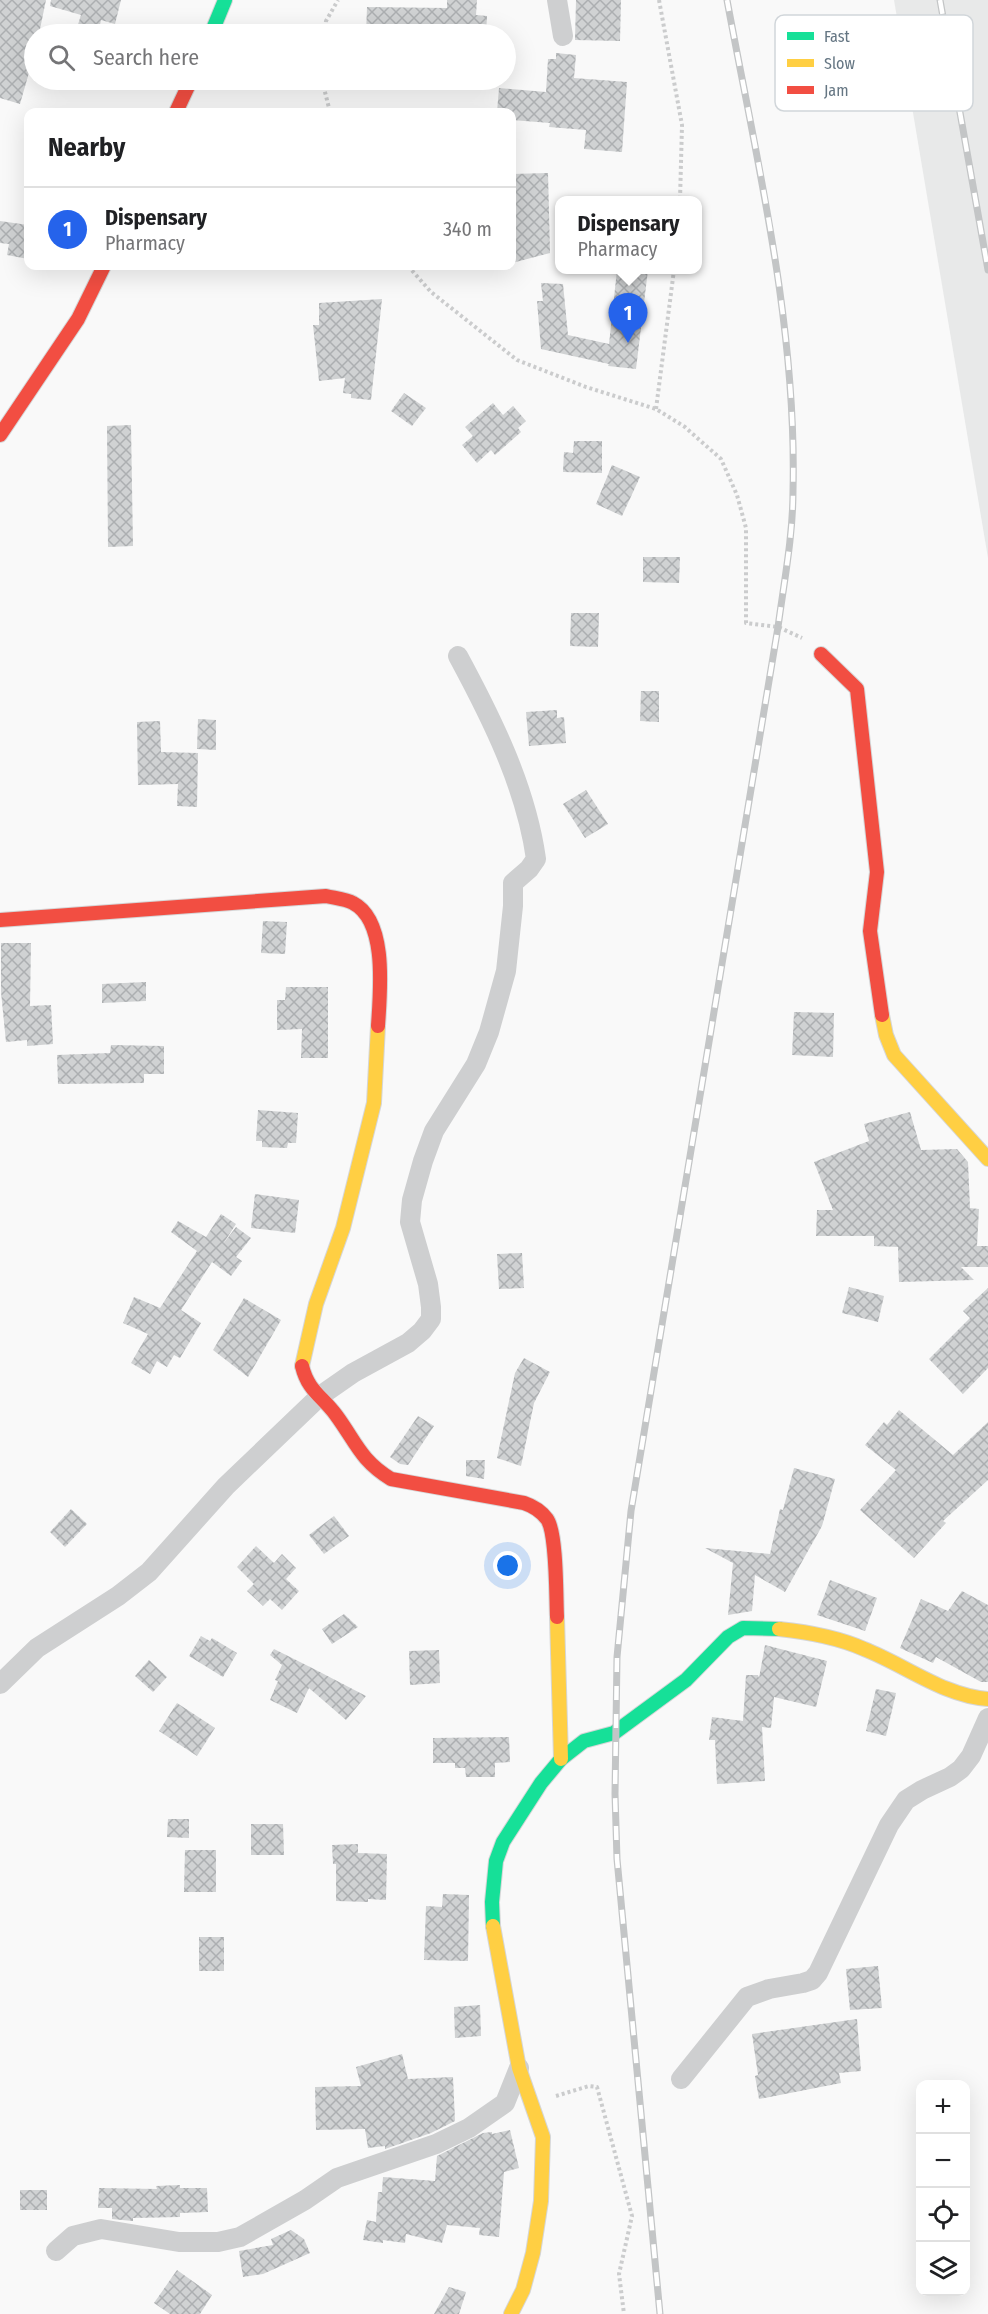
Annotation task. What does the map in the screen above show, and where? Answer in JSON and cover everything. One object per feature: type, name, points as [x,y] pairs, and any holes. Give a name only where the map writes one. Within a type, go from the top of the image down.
[{"type":"street","points":[[215,24],[225,0]]},
{"type":"street","points":[[557,0],[563,36]]},
{"type":"street","points":[[178,108],[186,90]]},
{"type":"street","points":[[0,435],[78,319],[102,270]]},
{"type":"street","points":[[820,654],[858,689],[877,872],[870,931],[886,1035],[894,1055],[988,1159]]},
{"type":"street","points":[[0,1684],[37,1648],[118,1596],[149,1572],[226,1486],[320,1396],[353,1373],[408,1343],[422,1331],[431,1319],[428,1284],[410,1222],[412,1200],[434,1131],[476,1064],[489,1032],[506,970],[513,906],[513,883],[529,869],[536,859],[518,782],[478,693],[458,656]]},
{"type":"street","points":[[0,920],[326,896],[354,903],[371,920],[379,950],[379,1008],[374,1103],[342,1228],[316,1304],[302,1366],[308,1383],[336,1415],[362,1456],[376,1470],[391,1479],[524,1503],[534,1507],[548,1520],[556,1585],[561,1759]]},
{"type":"street","points":[[511,2314],[523,2290],[534,2253],[541,2201],[543,2137],[519,2068],[494,1936],[492,1902],[496,1861],[503,1842],[541,1782],[561,1759],[584,1741],[614,1733],[686,1680],[728,1637],[743,1628],[798,1630],[838,1639],[866,1649],[957,1693],[988,1699]]},
{"type":"street","points":[[681,2079],[747,1997],[768,1989],[812,1980],[818,1973],[889,1825],[906,1800],[961,1769],[971,1756],[988,1718]]},
{"type":"street","points":[[56,2251],[73,2236],[101,2229],[179,2242],[218,2242],[240,2237],[305,2200],[337,2178],[436,2144],[469,2128],[505,2103],[519,2068]]},
{"type":"path","points":[[326,24],[338,0]]},
{"type":"path","points":[[659,0],[682,125],[680,196]]},
{"type":"path","points":[[324,90],[329,108]]},
{"type":"path","points":[[412,270],[431,292],[517,360],[586,387],[656,409],[685,427],[721,459],[737,495],[746,528],[746,623],[777,627],[800,636],[820,654]]},
{"type":"path","points":[[656,409],[673,274]]},
{"type":"path","points":[[532,2103],[589,2086],[597,2087],[632,2216],[619,2274],[624,2314]]},
{"type":"shaded area","points":[[894,0],[988,0],[988,558],[913,111],[973,111],[973,15],[897,15]]},
{"type":"building","points":[[0,0],[46,0],[41,24],[24,24],[24,90],[20,104],[0,98]]},
{"type":"building","points":[[51,0],[121,0],[115,24],[101,20],[100,24],[78,24],[81,15],[50,6]]},
{"type":"building","points":[[447,0],[477,0],[476,15],[487,16],[487,24],[366,24],[367,7],[447,8]]},
{"type":"building","points":[[576,0],[621,0],[620,41],[575,40]]},
{"type":"building","points":[[556,53],[576,55],[574,78],[627,82],[622,152],[584,149],[586,130],[549,127],[550,123],[516,120],[516,108],[497,108],[499,90],[546,92],[548,59],[556,59]]},
{"type":"building","points":[[548,173],[550,253],[516,262],[516,174]]},
{"type":"building","points":[[0,221],[24,224],[24,258],[7,255],[9,244],[0,243]]},
{"type":"building","points":[[617,274],[648,274],[636,369],[608,366],[609,364],[541,349],[537,301],[543,301],[541,283],[563,284],[568,335],[609,344]]},
{"type":"building","points":[[382,299],[371,400],[351,398],[351,394],[343,393],[345,378],[319,381],[313,325],[319,325],[319,303]]},
{"type":"building","points":[[404,393],[426,408],[412,426],[391,411]]},
{"type":"building","points":[[493,403],[503,415],[513,406],[526,421],[518,428],[521,432],[495,455],[491,450],[477,463],[462,445],[473,436],[465,427]]},
{"type":"building","points":[[131,425],[133,546],[108,547],[107,426]]},
{"type":"building","points":[[574,441],[602,441],[602,473],[563,472],[564,452],[573,453]]},
{"type":"building","points":[[612,465],[640,477],[622,516],[596,504]]},
{"type":"building","points":[[643,557],[680,557],[679,583],[643,582]]},
{"type":"building","points":[[571,613],[599,613],[598,647],[570,646]]},
{"type":"building","points":[[641,691],[659,691],[659,722],[640,721]]},
{"type":"building","points":[[557,710],[557,718],[564,717],[566,743],[529,746],[526,712]]},
{"type":"building","points":[[198,719],[216,720],[216,750],[197,749]]},
{"type":"building","points":[[160,721],[161,752],[198,753],[197,807],[177,806],[178,784],[138,785],[137,722]]},
{"type":"building","points":[[586,790],[608,824],[585,838],[563,804]]},
{"type":"building","points":[[263,921],[287,922],[285,954],[261,953]]},
{"type":"building","points":[[1,943],[31,943],[30,1006],[51,1005],[53,1044],[27,1046],[27,1040],[6,1042],[1,992]]},
{"type":"building","points":[[146,982],[146,1001],[102,1003],[102,984]]},
{"type":"building","points":[[286,987],[328,987],[328,1058],[301,1058],[302,1029],[277,1030],[277,1000],[285,1000]]},
{"type":"building","points":[[794,1012],[834,1013],[833,1057],[792,1055]]},
{"type":"building","points":[[111,1045],[164,1046],[164,1074],[144,1074],[144,1083],[58,1084],[57,1055],[110,1053]]},
{"type":"building","points":[[258,1110],[298,1113],[296,1143],[288,1143],[287,1148],[262,1147],[262,1141],[256,1141]]},
{"type":"building","points":[[910,1112],[921,1150],[957,1149],[968,1162],[970,1208],[979,1209],[977,1246],[988,1246],[988,1267],[961,1267],[974,1280],[899,1282],[898,1247],[874,1246],[874,1236],[816,1236],[817,1210],[833,1210],[814,1162],[869,1141],[864,1124]]},
{"type":"building","points":[[255,1194],[299,1200],[295,1233],[251,1228]]},
{"type":"building","points":[[221,1214],[236,1224],[223,1244],[236,1227],[251,1238],[236,1257],[242,1261],[231,1276],[212,1262],[181,1310],[201,1323],[180,1358],[174,1355],[167,1367],[157,1361],[150,1374],[131,1363],[148,1334],[123,1323],[134,1297],[160,1308],[197,1251],[171,1232],[178,1221],[206,1237]]},
{"type":"building","points":[[522,1253],[524,1288],[499,1289],[497,1254]]},
{"type":"building","points":[[849,1287],[884,1296],[878,1322],[842,1313]]},
{"type":"building","points":[[988,1288],[988,1368],[963,1394],[929,1359],[970,1318],[963,1311]]},
{"type":"building","points":[[244,1298],[281,1320],[248,1377],[213,1350]]},
{"type":"building","points":[[524,1358],[550,1372],[534,1403],[521,1466],[497,1458],[515,1373]]},
{"type":"building","points":[[899,1410],[953,1455],[988,1422],[988,1480],[943,1521],[946,1523],[914,1558],[860,1510],[896,1470],[865,1445],[884,1422],[887,1425]]},
{"type":"building","points":[[418,1416],[434,1426],[408,1465],[400,1464],[390,1457]]},
{"type":"building","points":[[466,1460],[485,1460],[484,1479],[466,1476]]},
{"type":"building","points":[[794,1468],[835,1479],[822,1526],[785,1592],[755,1575],[752,1611],[728,1615],[733,1563],[705,1548],[770,1554],[780,1509],[783,1510]]},
{"type":"building","points":[[71,1509],[87,1524],[65,1547],[50,1532]]},
{"type":"building","points":[[334,1516],[349,1536],[324,1554],[309,1535]]},
{"type":"building","points":[[256,1546],[274,1563],[282,1554],[296,1568],[286,1579],[299,1591],[282,1610],[270,1599],[263,1606],[247,1591],[254,1584],[237,1567]]},
{"type":"building","points":[[830,1580],[877,1598],[865,1631],[817,1615]]},
{"type":"building","points":[[962,1591],[988,1605],[988,1682],[981,1682],[936,1657],[933,1663],[900,1648],[921,1599],[948,1611]]},
{"type":"building","points":[[344,1614],[358,1627],[332,1644],[322,1629]]},
{"type":"building","points":[[201,1636],[210,1641],[212,1638],[237,1653],[223,1677],[189,1656]]},
{"type":"building","points":[[765,1645],[827,1661],[816,1707],[774,1697],[771,1728],[762,1727],[765,1781],[717,1784],[715,1740],[709,1740],[712,1717],[743,1721],[746,1675],[758,1675],[759,1678]]},
{"type":"building","points":[[274,1649],[366,1696],[346,1720],[309,1688],[297,1713],[270,1700],[282,1665],[270,1655]]},
{"type":"building","points":[[439,1650],[440,1683],[410,1685],[409,1651]]},
{"type":"building","points":[[149,1660],[167,1677],[153,1692],[135,1676]]},
{"type":"building","points":[[876,1689],[896,1693],[886,1736],[866,1731]]},
{"type":"building","points":[[177,1703],[215,1728],[197,1756],[159,1731]]},
{"type":"building","points":[[509,1737],[510,1762],[495,1763],[495,1777],[466,1777],[465,1768],[455,1768],[455,1763],[433,1763],[433,1738]]},
{"type":"building","points":[[168,1819],[189,1819],[189,1838],[167,1837]]},
{"type":"building","points":[[251,1824],[283,1824],[284,1855],[251,1855]]},
{"type":"building","points":[[358,1844],[358,1853],[387,1854],[386,1900],[336,1901],[336,1864],[333,1864],[332,1845]]},
{"type":"building","points":[[185,1850],[216,1850],[216,1892],[184,1892]]},
{"type":"building","points":[[443,1894],[469,1895],[468,1961],[424,1960],[426,1906],[442,1907]]},
{"type":"building","points":[[199,1937],[224,1937],[224,1971],[199,1971]]},
{"type":"building","points":[[878,1966],[882,2008],[850,2010],[846,1969]]},
{"type":"building","points":[[480,2005],[481,2036],[455,2038],[454,2007]]},
{"type":"building","points":[[857,2019],[861,2071],[839,2073],[841,2083],[759,2099],[752,2034]]},
{"type":"building","points":[[402,2054],[408,2079],[453,2077],[455,2121],[431,2133],[385,2149],[385,2146],[368,2148],[365,2129],[316,2130],[315,2087],[361,2086],[356,2067]]},
{"type":"building","points":[[510,2130],[519,2168],[504,2172],[499,2237],[479,2235],[480,2228],[447,2225],[442,2243],[406,2234],[405,2243],[363,2240],[367,2220],[376,2222],[378,2192],[382,2192],[383,2177],[435,2181],[437,2156],[483,2133],[492,2132],[492,2134]]},
{"type":"building","points":[[180,2185],[180,2188],[207,2188],[208,2212],[180,2213],[180,2217],[133,2218],[133,2221],[112,2219],[112,2208],[98,2208],[99,2188],[157,2189],[156,2186]]},
{"type":"building","points":[[20,2190],[47,2190],[47,2210],[20,2210]]},
{"type":"building","points":[[291,2230],[304,2239],[310,2253],[263,2274],[243,2277],[239,2251],[273,2245],[271,2239]]},
{"type":"building","points":[[177,2270],[212,2295],[200,2314],[170,2314],[154,2303]]},
{"type":"building","points":[[449,2287],[466,2292],[459,2314],[434,2314]]},
{"type":"railway","points":[[660,2314],[617,1859],[615,1794],[617,1657],[631,1511],[778,627],[793,508],[793,429],[782,306],[773,244],[727,0]]},
{"type":"railway","points":[[940,0],[943,15]]},
{"type":"railway","points":[[960,111],[988,270]]},
{"type":"traffic: fast","points":[[215,24],[225,0]]},
{"type":"traffic: fast","points":[[493,1926],[492,1902],[496,1861],[503,1842],[541,1783],[561,1759],[584,1741],[614,1733],[686,1680],[728,1637],[743,1628],[779,1629]]},
{"type":"traffic: slow","points":[[882,1015],[886,1035],[894,1055],[988,1159]]},
{"type":"traffic: slow","points":[[302,1366],[316,1304],[343,1228],[374,1103],[378,1026]]},
{"type":"traffic: slow","points":[[557,1617],[561,1759]]},
{"type":"traffic: slow","points":[[779,1629],[812,1633],[843,1641],[940,1686],[972,1697],[988,1699]]},
{"type":"traffic: slow","points":[[493,1926],[519,2068],[543,2137],[541,2201],[533,2253],[523,2290],[511,2314]]},
{"type":"traffic: jam","points":[[178,108],[186,90]]},
{"type":"traffic: jam","points":[[0,435],[78,319],[102,270]]},
{"type":"traffic: jam","points":[[821,654],[857,689],[877,872],[870,931],[882,1015]]},
{"type":"traffic: jam","points":[[0,920],[326,896],[347,900],[364,912],[372,925],[377,941],[380,977],[378,1026]]},
{"type":"traffic: jam","points":[[302,1366],[308,1382],[336,1415],[365,1458],[391,1479],[524,1503],[534,1507],[542,1514],[547,1519],[553,1537],[557,1617]]},
{"type":"place","name":"Dispensary","points":[[628,343]]}]
